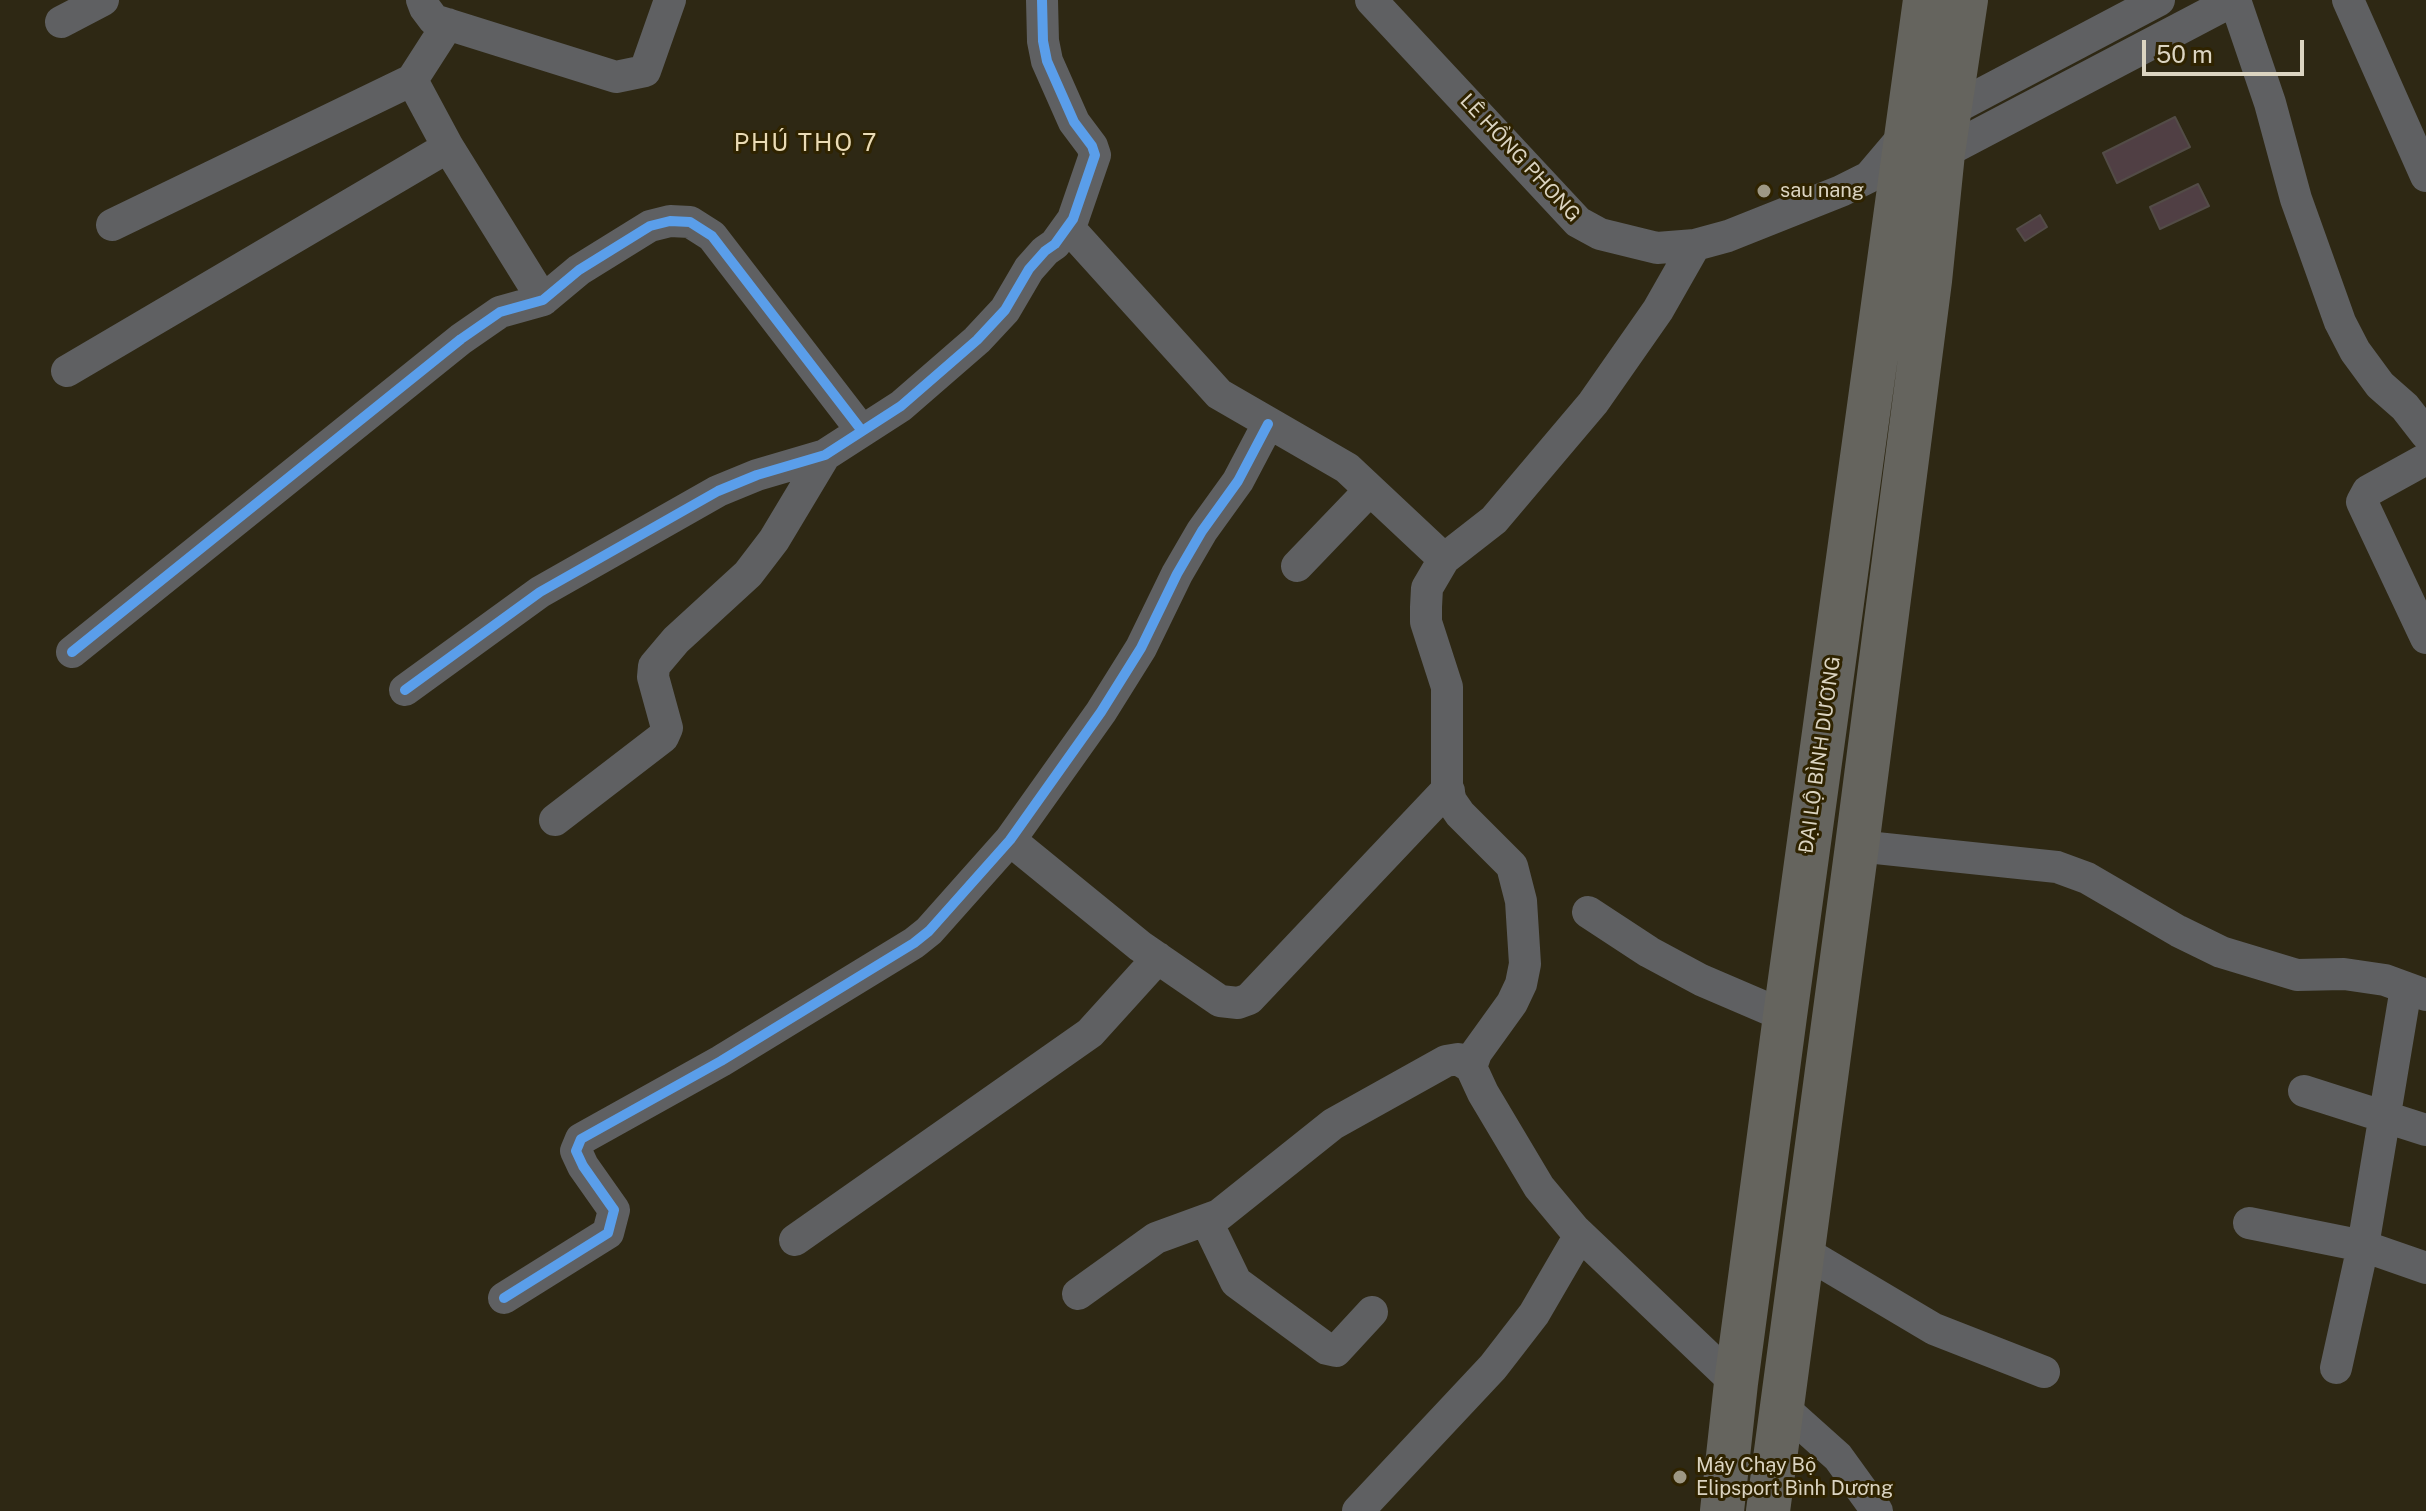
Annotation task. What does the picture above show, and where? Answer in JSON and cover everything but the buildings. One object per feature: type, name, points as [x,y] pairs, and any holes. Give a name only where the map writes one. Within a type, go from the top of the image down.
[{"type":"highway","name":"ĐẠI LỘ BÌNH DƯƠNG","points":[[1768,1511],[1930,281],[1934,131],[1925,0]]},
{"type":"highway","name":"ĐẠI LỘ BÌNH DƯƠNG","points":[[1722,1511],[1785,1016],[1884,178],[1934,131],[1966,0]]},
{"type":"street","points":[[61,22],[103,0]]},
{"type":"street","points":[[422,0],[434,20],[616,77],[645,71],[670,0]]},
{"type":"street","points":[[405,690],[540,592],[718,491],[757,475],[825,455],[901,406],[977,340],[1005,310],[1037,259],[1055,244],[1068,227],[1095,155],[1074,122],[1047,61],[1042,0]]},
{"type":"street","name":"LÊ HỒNG PHONG","points":[[1371,0],[1578,222],[1600,234],[1657,248],[1695,245],[1728,236],[1841,191],[1884,178]]},
{"type":"street","points":[[1934,131],[2159,0]]},
{"type":"street","points":[[1934,131],[2234,0],[2270,103],[2296,199],[2340,322],[2355,351],[2380,385],[2405,407],[2426,434]]},
{"type":"street","points":[[2348,0],[2426,176]]},
{"type":"street","points":[[112,225],[412,80],[448,24]]},
{"type":"street","points":[[412,80],[448,147],[543,300]]},
{"type":"street","points":[[67,371],[448,147]]},
{"type":"street","points":[[72,652],[461,339],[500,312],[543,300],[579,270],[650,226],[670,221],[690,222],[712,236],[862,431]]},
{"type":"street","points":[[1068,227],[1219,394],[1347,468],[1444,559]]},
{"type":"street","points":[[1471,1067],[1476,1053],[1512,1003],[1521,984],[1525,964],[1521,901],[1512,866],[1460,814],[1449,791],[1446,760],[1447,687],[1426,622],[1427,588],[1444,559],[1494,520],[1593,403],[1658,310],[1695,245]]},
{"type":"street","points":[[504,1298],[608,1233],[614,1210],[576,1151],[581,1139],[721,1061],[914,943],[929,931],[1010,840],[1077,748],[1141,648],[1177,574],[1202,531],[1238,481],[1268,424]]},
{"type":"street","points":[[555,820],[663,737],[667,728],[653,677],[654,666],[676,640],[748,574],[774,540],[825,455]]},
{"type":"street","points":[[2426,459],[2368,491],[2362,502],[2426,638]]},
{"type":"street","points":[[1297,566],[1370,490]]},
{"type":"street","points":[[1010,840],[1158,958],[1220,1001],[1238,1003],[1249,999],[1449,791]]},
{"type":"street","points":[[1857,846],[2057,867],[2087,878],[2178,931],[2221,952],[2297,975],[2344,974],[2385,980],[2416,991],[2385,1117],[2363,1246],[2336,1368]]},
{"type":"street","points":[[1588,912],[1688,973],[1747,1002],[1785,1016]]},
{"type":"street","points":[[795,1240],[1090,1033],[1158,958]]},
{"type":"street","points":[[1078,1294],[1156,1238],[1219,1215],[1333,1124],[1446,1061],[1458,1059],[1471,1067],[1539,1187],[1580,1235],[1736,1383]]},
{"type":"street","points":[[2304,1091],[2426,1130]]},
{"type":"street","points":[[1206,1220],[1236,1282],[1327,1349],[1336,1351],[1372,1312]]},
{"type":"street","points":[[2249,1223],[2363,1246],[2426,1268]]},
{"type":"street","points":[[1358,1511],[1493,1367],[1534,1314],[1580,1235]]},
{"type":"street","points":[[1801,1250],[1934,1329],[2044,1372]]},
{"type":"street","points":[[1781,1406],[1838,1457],[1877,1511]]},
{"type":"cycle path","points":[[405,690],[540,592],[718,491],[757,475],[825,455],[901,406],[977,340],[1005,310],[1029,269],[1055,244],[1073,219],[1095,155],[1074,122],[1047,61],[1042,0]]},
{"type":"cycle path","points":[[72,652],[461,339],[500,312],[543,300],[579,270],[650,226],[670,221],[690,222],[712,236],[862,431]]},
{"type":"cycle path","points":[[504,1298],[608,1233],[614,1210],[576,1151],[581,1139],[721,1061],[914,943],[929,931],[1010,840],[1101,712],[1141,648],[1177,574],[1202,531],[1238,481],[1268,424]]},
{"type":"place","name":"sau nang","points":[[1764,191]]},
{"type":"place","name":"Máy Chạy Bộ Elipsport Bình Dương","points":[[1680,1477]]},
{"type":"district","name":"PHÚ THỌ 7","points":[[806,144]]}]
